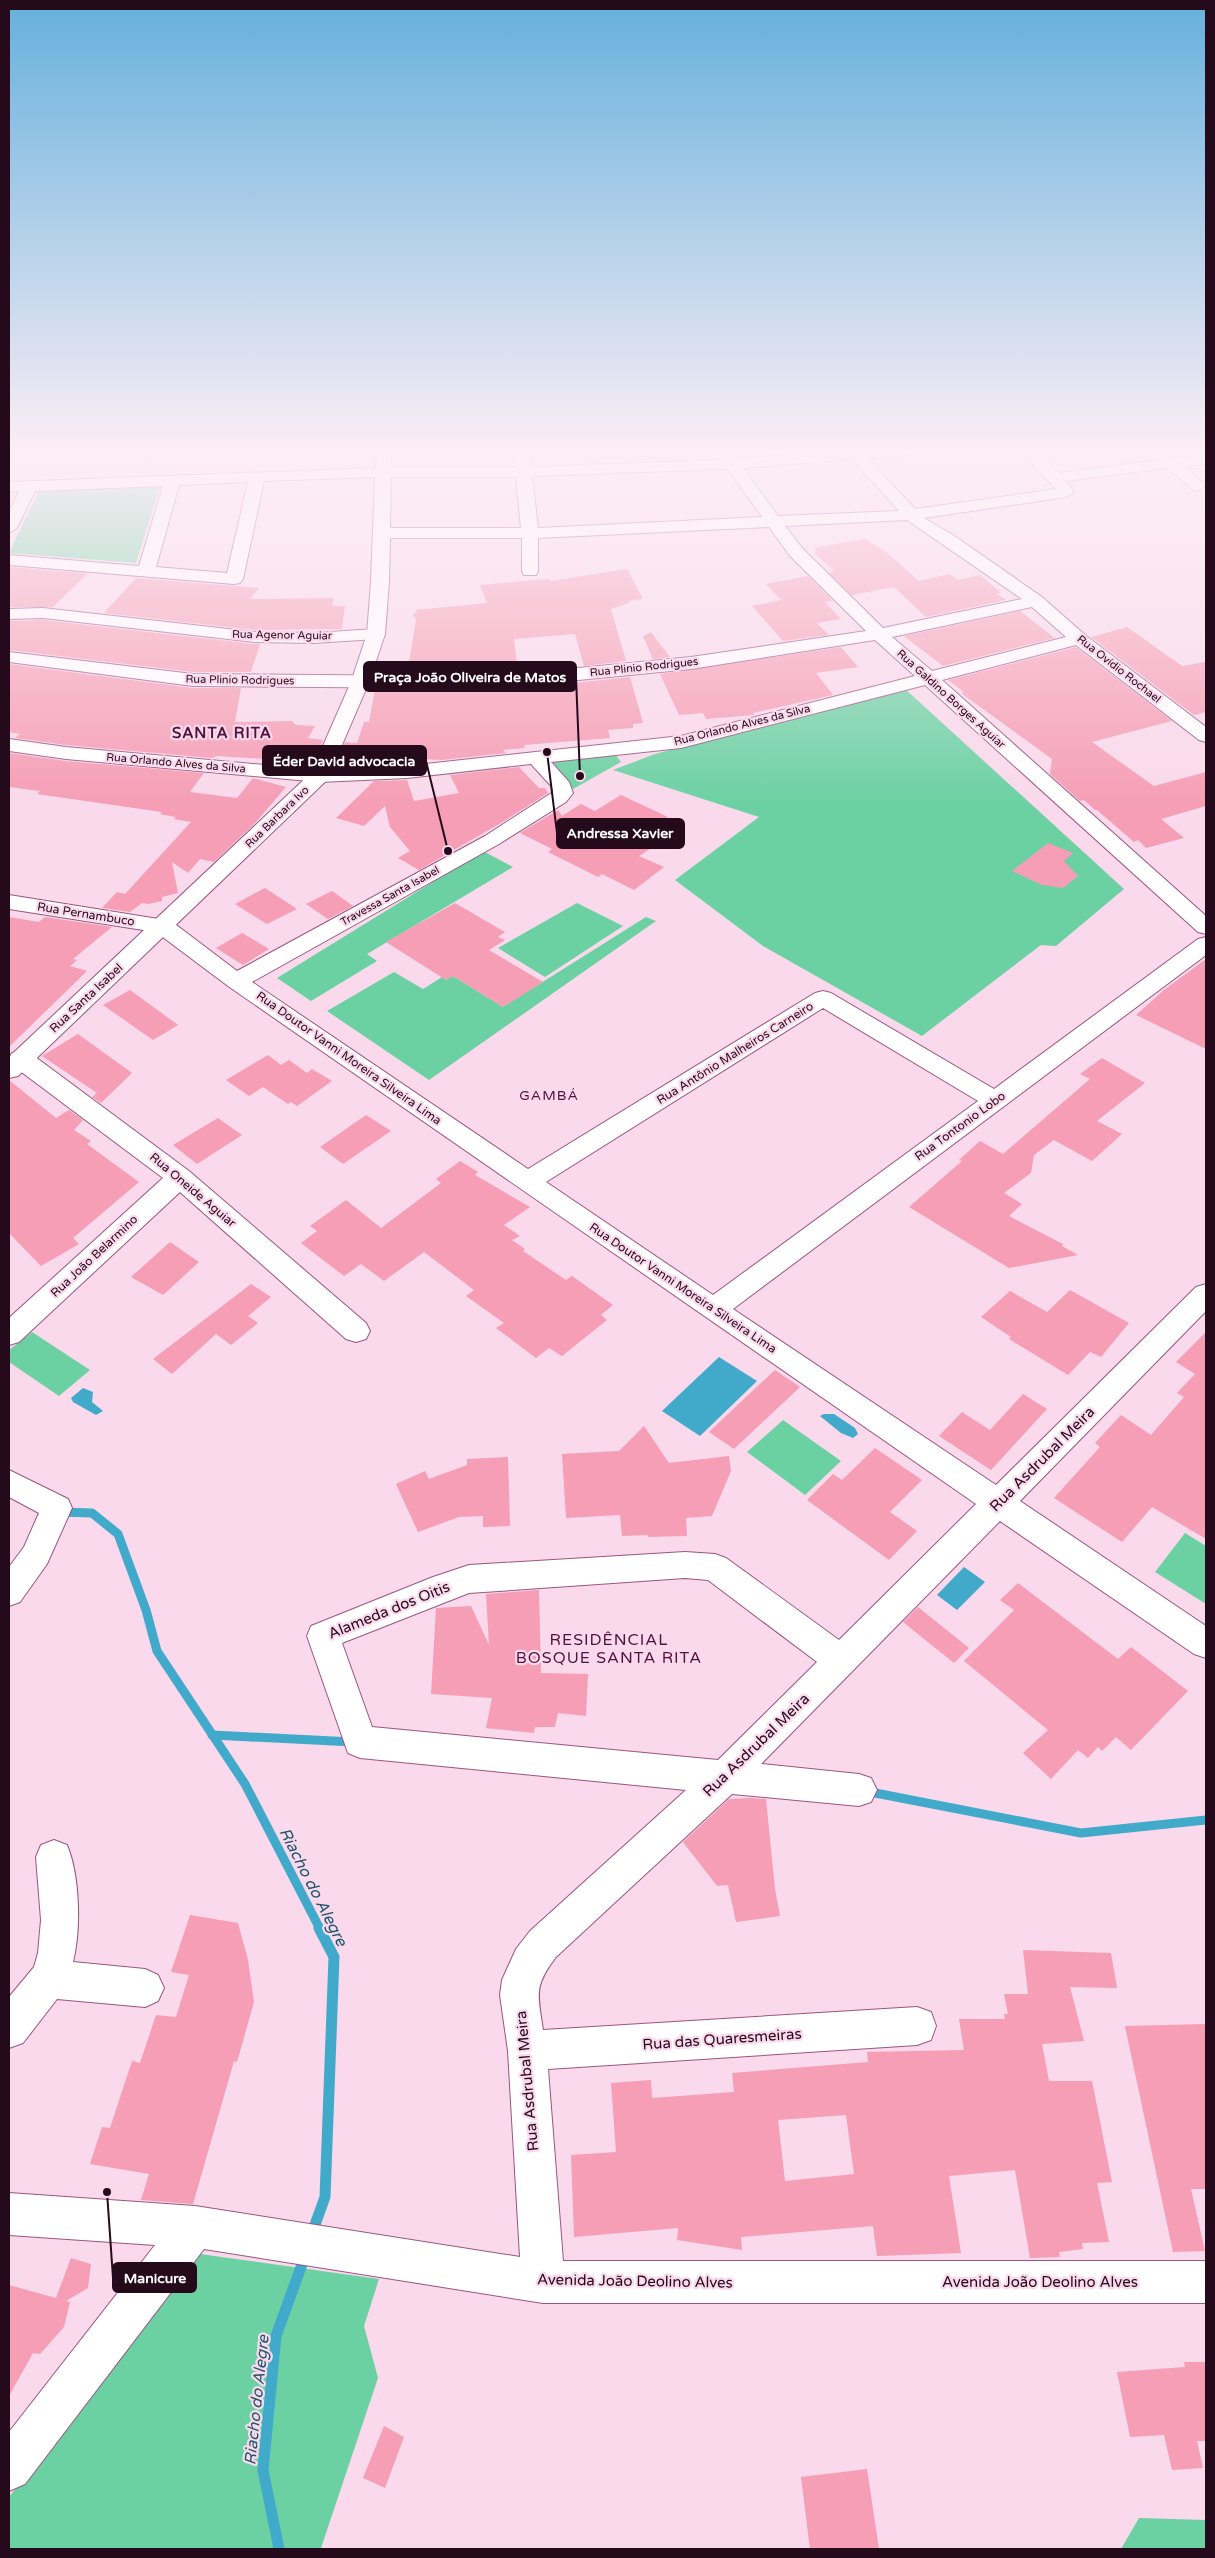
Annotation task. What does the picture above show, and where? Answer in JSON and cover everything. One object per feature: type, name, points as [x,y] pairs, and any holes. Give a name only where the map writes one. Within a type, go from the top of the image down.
[{"type":"street","points":[[93,567],[234,579],[237,567]]},
{"type":"street","points":[[146,572],[147,567]]},
{"type":"street","name":"Rua Barbara Ivo","points":[[163,926],[320,776],[360,682],[376,634],[381,567]]},
{"type":"street","name":"Rua Galdino Borges Aguiar","points":[[812,567],[927,678],[1206,927]]},
{"type":"street","name":"Rua Ovídio Rochael","points":[[988,567],[1036,601],[1079,639],[1206,736]]},
{"type":"street","name":"Rua Plinio Rodrigues","points":[[9,657],[193,680],[448,682],[627,670],[879,634],[1036,601]]},
{"type":"street","name":"Rua Agenor Aguiar","points":[[9,614],[43,613],[255,637],[314,638],[376,634]]},
{"type":"street","name":"Rua Orlando Alves da Silva","points":[[9,745],[66,753],[320,776],[399,773],[681,742],[1079,639]]},
{"type":"street","name":"Travessa Santa Isabel","points":[[236,980],[492,840],[559,798],[564,789],[536,758]]},
{"type":"street","name":"Rua Pernambuco","points":[[9,902],[163,926]]},
{"type":"street","name":"Rua Doutor Vanni Moreira Silveira Lima","points":[[163,926],[236,980],[713,1309],[1206,1644]]},
{"type":"street","name":"Rua Santa Isabel","points":[[15,1065],[163,926]]},
{"type":"street","name":"Rua Tontonio Lobo","points":[[713,1309],[1206,944]]},
{"type":"street","name":"Rua Antônio Malheiros Carneiro","points":[[528,1181],[823,998],[995,1100]]},
{"type":"street","name":"Rua Oneide Aguiar","points":[[15,1065],[180,1177],[356,1332]]},
{"type":"street","name":"Rua João Belarmino","points":[[9,1334],[180,1177]]},
{"type":"street","name":"Rua Asdrubal Meira","points":[[542,2282],[527,2051],[519,1995],[521,1980],[529,1962],[543,1944],[724,1778],[1206,1294]]},
{"type":"street","points":[[9,1482],[57,1508],[36,1554],[9,1592]]},
{"type":"street","name":"Alameda dos Oitis","points":[[724,1778],[360,1742],[323,1636],[444,1587],[469,1579],[627,1567],[698,1565],[715,1567],[724,1573],[841,1661]]},
{"type":"street","points":[[724,1778],[860,1790]]},
{"type":"street","points":[[9,2029],[48,1978],[57,1949],[60,1922],[54,1857]]},
{"type":"street","points":[[48,1978],[145,1988]]},
{"type":"street","name":"Rua das Quaresmeiras","points":[[527,2051],[917,2026]]},
{"type":"street","name":"Avenida João Deolino Alves","points":[[9,2214],[195,2227],[328,2246],[542,2282],[1206,2282]]},
{"type":"street","points":[[9,2468],[195,2227]]},
{"type":"green space","points":[[904,688],[1124,889],[1056,946],[1041,945],[922,1036],[763,946],[675,880],[759,817],[613,770],[655,754]]},
{"type":"green space","points":[[615,754],[621,762],[573,789],[550,760]]},
{"type":"green space","points":[[483,851],[513,867],[367,954],[377,961],[311,1001],[277,978]]},
{"type":"green space","points":[[577,903],[623,926],[545,977],[498,948]]},
{"type":"green space","points":[[646,917],[656,921],[429,1080],[327,1011],[394,972],[423,989],[442,977],[446,980],[453,976],[503,1007]]},
{"type":"green space","points":[[32,1332],[90,1370],[59,1396],[9,1362],[9,1350]]},
{"type":"green space","points":[[783,1420],[841,1461],[805,1495],[747,1452]]},
{"type":"green space","points":[[1185,1533],[1206,1546],[1206,1604],[1155,1572]]},
{"type":"green space","points":[[200,2254],[379,2279],[364,2326],[378,2378],[321,2548],[9,2549],[9,2497]]},
{"type":"green space","points":[[1139,2518],[1206,2520],[1206,2549],[1121,2549]]},
{"type":"water","points":[[719,1357],[757,1381],[700,1436],[662,1411]]},
{"type":"water","points":[[83,1388],[93,1392],[92,1402],[103,1411],[96,1415],[73,1402],[71,1398]]},
{"type":"water","points":[[834,1414],[855,1428],[858,1434],[853,1438],[841,1433],[820,1416]]},
{"type":"water","points":[[964,1567],[985,1582],[957,1610],[937,1595]]},
{"type":"building","points":[[9,567],[87,574],[53,607],[9,607]]},
{"type":"building","points":[[831,567],[903,567],[919,581],[949,574],[958,580],[980,575],[1001,593],[996,593],[1006,600],[926,617],[894,587],[852,595],[829,573],[835,571]]},
{"type":"building","points":[[627,569],[643,599],[628,601],[629,603],[611,609],[626,661],[584,666],[575,634],[514,639],[518,671],[407,674],[416,620],[413,613],[417,613],[416,610],[487,603],[480,585],[549,579],[550,581]]},
{"type":"building","points":[[808,576],[833,601],[825,602],[841,619],[817,623],[829,635],[783,641],[752,606],[781,600],[766,584]]},
{"type":"building","points":[[136,578],[259,588],[250,599],[334,598],[332,606],[345,606],[342,629],[255,630],[104,613]]},
{"type":"building","points":[[1020,611],[1055,638],[943,666],[904,636]]},
{"type":"building","points":[[43,620],[260,644],[251,672],[193,672],[9,650],[9,621]]},
{"type":"building","points":[[1127,627],[1182,666],[1206,662],[1206,712],[1194,715],[1091,637]]},
{"type":"building","points":[[651,632],[670,657],[653,659],[643,636]]},
{"type":"building","points":[[841,647],[858,667],[816,673],[833,695],[753,713],[754,715],[706,719],[703,713],[679,715],[660,674]]},
{"type":"building","points":[[1076,647],[1172,721],[1092,742],[1154,786],[1206,772],[1206,806],[1161,819],[1184,838],[1146,848],[1138,840],[1134,842],[1084,800],[1080,801],[1050,774],[1052,759],[961,693],[964,692],[948,680]]},
{"type":"building","points":[[9,664],[193,688],[241,688],[235,722],[292,721],[296,725],[315,726],[308,738],[323,740],[314,762],[218,756],[211,758],[66,745],[15,738],[20,734],[9,732]]},
{"type":"building","points":[[630,677],[643,723],[633,724],[633,728],[608,730],[610,738],[524,745],[525,748],[503,750],[506,753],[442,760],[401,758],[403,764],[336,763],[345,742],[357,743],[364,722],[369,722],[375,689],[537,687]]},
{"type":"building","points":[[9,753],[66,761],[204,773],[190,792],[237,798],[253,778],[286,787],[256,822],[214,862],[200,859],[188,873],[172,862],[178,893],[162,897],[162,901],[148,904],[142,903],[130,912],[102,908],[117,892],[125,894],[191,822],[160,814],[162,812],[37,794],[40,791],[9,787]]},
{"type":"building","points":[[519,767],[539,788],[545,788],[548,793],[501,823],[419,870],[398,858],[410,851],[390,827],[385,806],[364,826],[336,818],[374,781],[407,780],[414,801],[459,793],[450,775]]},
{"type":"building","points":[[621,795],[668,817],[641,834],[659,843],[639,856],[664,867],[634,890],[602,874],[598,877],[548,852],[552,849],[520,833],[558,810],[562,816],[581,804],[595,811]]},
{"type":"building","points":[[1048,843],[1073,853],[1064,861],[1078,876],[1063,888],[1042,885],[1012,871]]},
{"type":"building","points":[[265,888],[297,909],[267,924],[235,904]]},
{"type":"building","points":[[332,891],[353,906],[328,919],[306,904]]},
{"type":"building","points":[[455,903],[505,932],[498,937],[505,940],[489,950],[543,982],[503,1007],[453,976],[446,980],[386,942]]},
{"type":"building","points":[[9,917],[39,922],[45,917],[112,927],[73,959],[77,960],[70,966],[87,971],[9,1047]]},
{"type":"building","points":[[242,933],[269,949],[243,965],[216,948]]},
{"type":"building","points":[[1206,959],[1206,1049],[1136,1015],[1164,990]]},
{"type":"building","points":[[130,990],[178,1025],[153,1040],[103,1005]]},
{"type":"building","points":[[78,1034],[132,1073],[101,1103],[92,1097],[97,1093],[42,1056]]},
{"type":"building","points":[[268,1055],[281,1065],[289,1060],[307,1073],[312,1069],[332,1081],[297,1106],[291,1102],[288,1104],[263,1087],[249,1096],[226,1080]]},
{"type":"building","points":[[1102,1058],[1145,1083],[1097,1121],[1122,1134],[1092,1161],[1054,1140],[1034,1155],[1031,1173],[1004,1193],[1022,1204],[1009,1216],[1063,1244],[1062,1246],[1078,1255],[1009,1268],[909,1207],[962,1161],[959,1160],[980,1141],[1003,1154],[1090,1079],[1080,1074]]},
{"type":"building","points":[[9,1080],[56,1118],[69,1110],[83,1120],[74,1130],[91,1141],[87,1144],[139,1182],[73,1238],[79,1244],[41,1266],[9,1233]]},
{"type":"building","points":[[366,1115],[391,1131],[343,1164],[320,1147]]},
{"type":"building","points":[[218,1118],[242,1135],[197,1164],[173,1145]]},
{"type":"building","points":[[460,1161],[478,1172],[475,1175],[530,1207],[504,1225],[520,1236],[512,1240],[525,1249],[523,1251],[566,1280],[572,1276],[613,1305],[601,1315],[607,1320],[562,1356],[549,1348],[536,1358],[496,1328],[504,1323],[466,1296],[474,1290],[424,1252],[384,1281],[361,1264],[344,1276],[301,1243],[317,1231],[310,1226],[346,1200],[381,1228],[441,1183],[436,1179]]},
{"type":"building","points":[[170,1242],[199,1262],[163,1295],[131,1277]]},
{"type":"building","points":[[251,1284],[271,1297],[248,1316],[258,1323],[231,1345],[216,1334],[172,1374],[153,1359]]},
{"type":"building","points":[[1070,1290],[1129,1323],[1101,1357],[1090,1352],[1068,1375],[1009,1339],[1011,1337],[981,1317],[1010,1291],[1047,1312]]},
{"type":"building","points":[[1206,1332],[1206,1539],[1152,1507],[1122,1542],[1054,1498],[1100,1447],[1095,1443],[1121,1415],[1151,1435],[1184,1397],[1177,1393],[1195,1374],[1176,1362]]},
{"type":"building","points":[[775,1370],[800,1387],[734,1449],[709,1432]]},
{"type":"building","points":[[1023,1394],[1047,1409],[991,1470],[939,1436],[962,1412],[990,1430]]},
{"type":"building","points":[[644,1426],[669,1463],[729,1456],[731,1471],[712,1516],[686,1518],[687,1536],[648,1537],[648,1535],[622,1536],[620,1515],[566,1518],[562,1454],[619,1451]]},
{"type":"building","points":[[875,1448],[922,1480],[890,1512],[917,1531],[889,1560],[807,1500],[833,1474],[842,1480]]},
{"type":"building","points":[[508,1457],[510,1526],[483,1527],[483,1516],[459,1517],[418,1532],[396,1484],[425,1471],[429,1479],[467,1465],[467,1459]]},
{"type":"building","points":[[1018,1583],[1118,1659],[1131,1647],[1188,1691],[1131,1750],[1116,1737],[1102,1751],[1098,1747],[1088,1758],[1078,1750],[1051,1779],[1023,1753],[1048,1730],[964,1661],[1014,1610],[1000,1600]]},
{"type":"building","points":[[539,1590],[541,1673],[588,1674],[586,1716],[558,1713],[555,1727],[535,1727],[534,1733],[486,1728],[492,1698],[431,1694],[436,1608],[471,1606],[489,1645],[486,1594]]},
{"type":"building","points":[[918,1607],[969,1648],[954,1663],[903,1622]]},
{"type":"building","points":[[729,1799],[766,1799],[775,1889],[780,1916],[736,1922],[728,1885],[717,1886],[683,1842]]},
{"type":"building","points":[[190,1915],[238,1923],[248,1960],[254,2002],[237,2062],[234,2061],[193,2204],[141,2200],[149,2174],[90,2164],[102,2127],[110,2128],[132,2061],[140,2063],[156,2015],[176,2017],[189,1975],[171,1972]]},
{"type":"building","points":[[1023,1950],[1111,1953],[1117,1988],[1070,1987],[1084,2041],[1042,2044],[1049,2081],[1092,2081],[1112,2182],[1097,2183],[1109,2242],[1082,2243],[1083,2249],[1059,2252],[1060,2257],[1030,2258],[1015,2170],[949,2176],[961,2253],[877,2256],[873,2226],[741,2237],[742,2250],[677,2240],[678,2228],[574,2237],[571,2155],[616,2152],[611,2083],[651,2080],[652,2098],[734,2092],[732,2073],[868,2062],[867,2052],[964,2050],[959,2019],[1005,2019],[1004,2014],[1008,2014],[1004,1994],[1028,1994]],"holes":[[[846,2115],[854,2174],[785,2181],[778,2120]]]},
{"type":"building","points":[[1206,2024],[1206,2189],[1191,2189],[1205,2251],[1173,2252],[1125,2026]]},
{"type":"building","points":[[71,2258],[91,2264],[88,2288],[66,2301],[70,2302],[64,2327],[40,2354],[33,2353],[9,2396],[9,2285],[56,2298]]},
{"type":"building","points":[[1184,2362],[1206,2362],[1206,2441],[1197,2441],[1203,2468],[1172,2470],[1164,2435],[1130,2437],[1117,2372],[1185,2367]]},
{"type":"building","points":[[384,2426],[404,2437],[385,2488],[363,2478]]},
{"type":"building","points":[[867,2469],[879,2549],[810,2549],[801,2477]]},
{"type":"waterway","name":"Riacho do Alegre","points":[[60,1512],[92,1513],[118,1534],[146,1610],[157,1651],[213,1735]]},
{"type":"waterway","points":[[213,1735],[353,1742]]},
{"type":"waterway","name":"Riacho do Alegre","points":[[213,1735],[245,1784],[320,1929]]},
{"type":"waterway","points":[[865,1791],[1081,1833],[1206,1820]]},
{"type":"waterway","name":"Riacho do Alegre","points":[[312,2233],[325,2197],[334,1957],[319,1928]]},
{"type":"waterway","name":"Riacho do Alegre","points":[[279,2549],[263,2470],[276,2336],[305,2256]]},
{"type":"place","name":"Andressa Xavier","points":[[547,752]]},
{"type":"place","name":"Praça João Oliveira de Matos","points":[[580,776]]},
{"type":"place","name":"Éder David advocacia","points":[[448,851]]},
{"type":"place","name":"Manicure","points":[[107,2192]]},
{"type":"district","name":"SANTA RITA","points":[[222,733]]},
{"type":"district","name":"GAMBÁ","points":[[549,1095]]},
{"type":"district","name":"RESIDÊNCIAL BOSQUE SANTA RITA","points":[[609,1649]]}]
